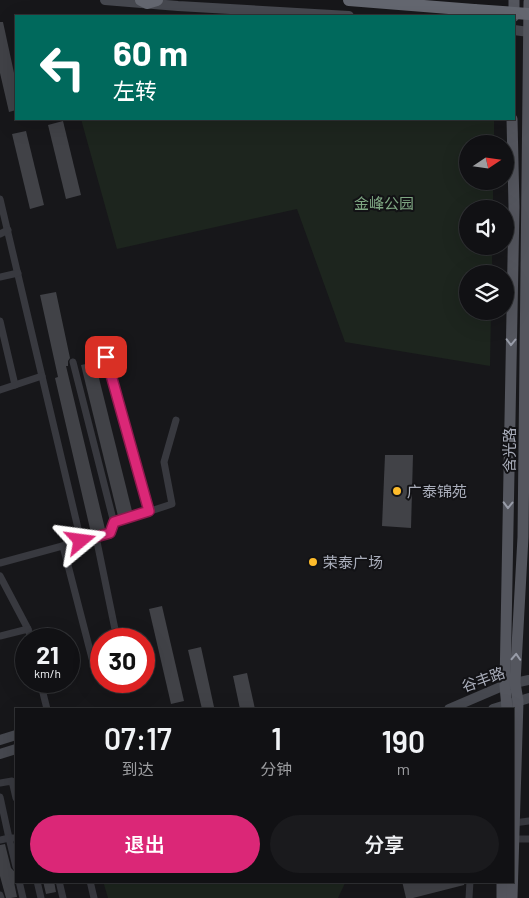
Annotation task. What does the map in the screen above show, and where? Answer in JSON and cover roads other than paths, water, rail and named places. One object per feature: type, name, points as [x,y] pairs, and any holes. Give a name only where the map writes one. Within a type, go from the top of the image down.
[{"type":"highway","points":[[349,0],[529,14]]},
{"type":"main road","points":[[514,0],[514,15]]},
{"type":"main road","name":"含光路","points":[[510,684],[526,537],[529,2]]},
{"type":"main road","name":"含光路","points":[[512,120],[514,207],[510,684],[515,703],[514,839]]},
{"type":"main road","points":[[502,883],[502,898]]},
{"type":"main road","name":"含光路","points":[[512,898],[513,883]]},
{"type":"street","points":[[105,0],[148,1],[336,15]]},
{"type":"street","points":[[515,30],[529,32]]},
{"type":"street","points":[[0,199],[81,541]]},
{"type":"street","points":[[0,234],[8,230]]},
{"type":"street","points":[[0,277],[18,273]]},
{"type":"street","points":[[0,321],[15,386]]},
{"type":"street","points":[[106,357],[149,511]]},
{"type":"street","points":[[0,563],[110,533],[114,522],[72,362]]},
{"type":"street","points":[[0,390],[42,376]]},
{"type":"street","points":[[114,522],[172,504],[164,462],[176,420]]},
{"type":"street","points":[[96,537],[115,628]]},
{"type":"street","points":[[63,546],[90,651]]},
{"type":"street","points":[[0,576],[27,628]]},
{"type":"street","points":[[0,636],[15,632]]},
{"type":"street","name":"谷丰路","points":[[451,708],[510,684],[529,680]]},
{"type":"street","points":[[43,693],[47,708]]},
{"type":"street","name":"谷丰路","points":[[497,708],[515,703]]},
{"type":"street","points":[[0,740],[15,735]]},
{"type":"street","points":[[0,754],[15,750]]},
{"type":"street","points":[[0,783],[12,781],[15,794]]},
{"type":"street","points":[[0,797],[13,838],[15,857]]},
{"type":"street","points":[[514,823],[529,821]]},
{"type":"street","points":[[0,840],[13,838]]},
{"type":"street","points":[[514,839],[529,839]]},
{"type":"street","points":[[20,883],[23,898]]},
{"type":"street","points":[[37,883],[41,898]]},
{"type":"street","points":[[59,883],[63,898]]},
{"type":"street","points":[[90,883],[94,898]]},
{"type":"street","points":[[470,883],[470,898]]},
{"type":"place","name":"广泰锦苑","points":[[397,491]]},
{"type":"place","name":"荣泰广场","points":[[313,562]]},
{"type":"park label","name":"金峰公园","points":[[384,203]]}]
